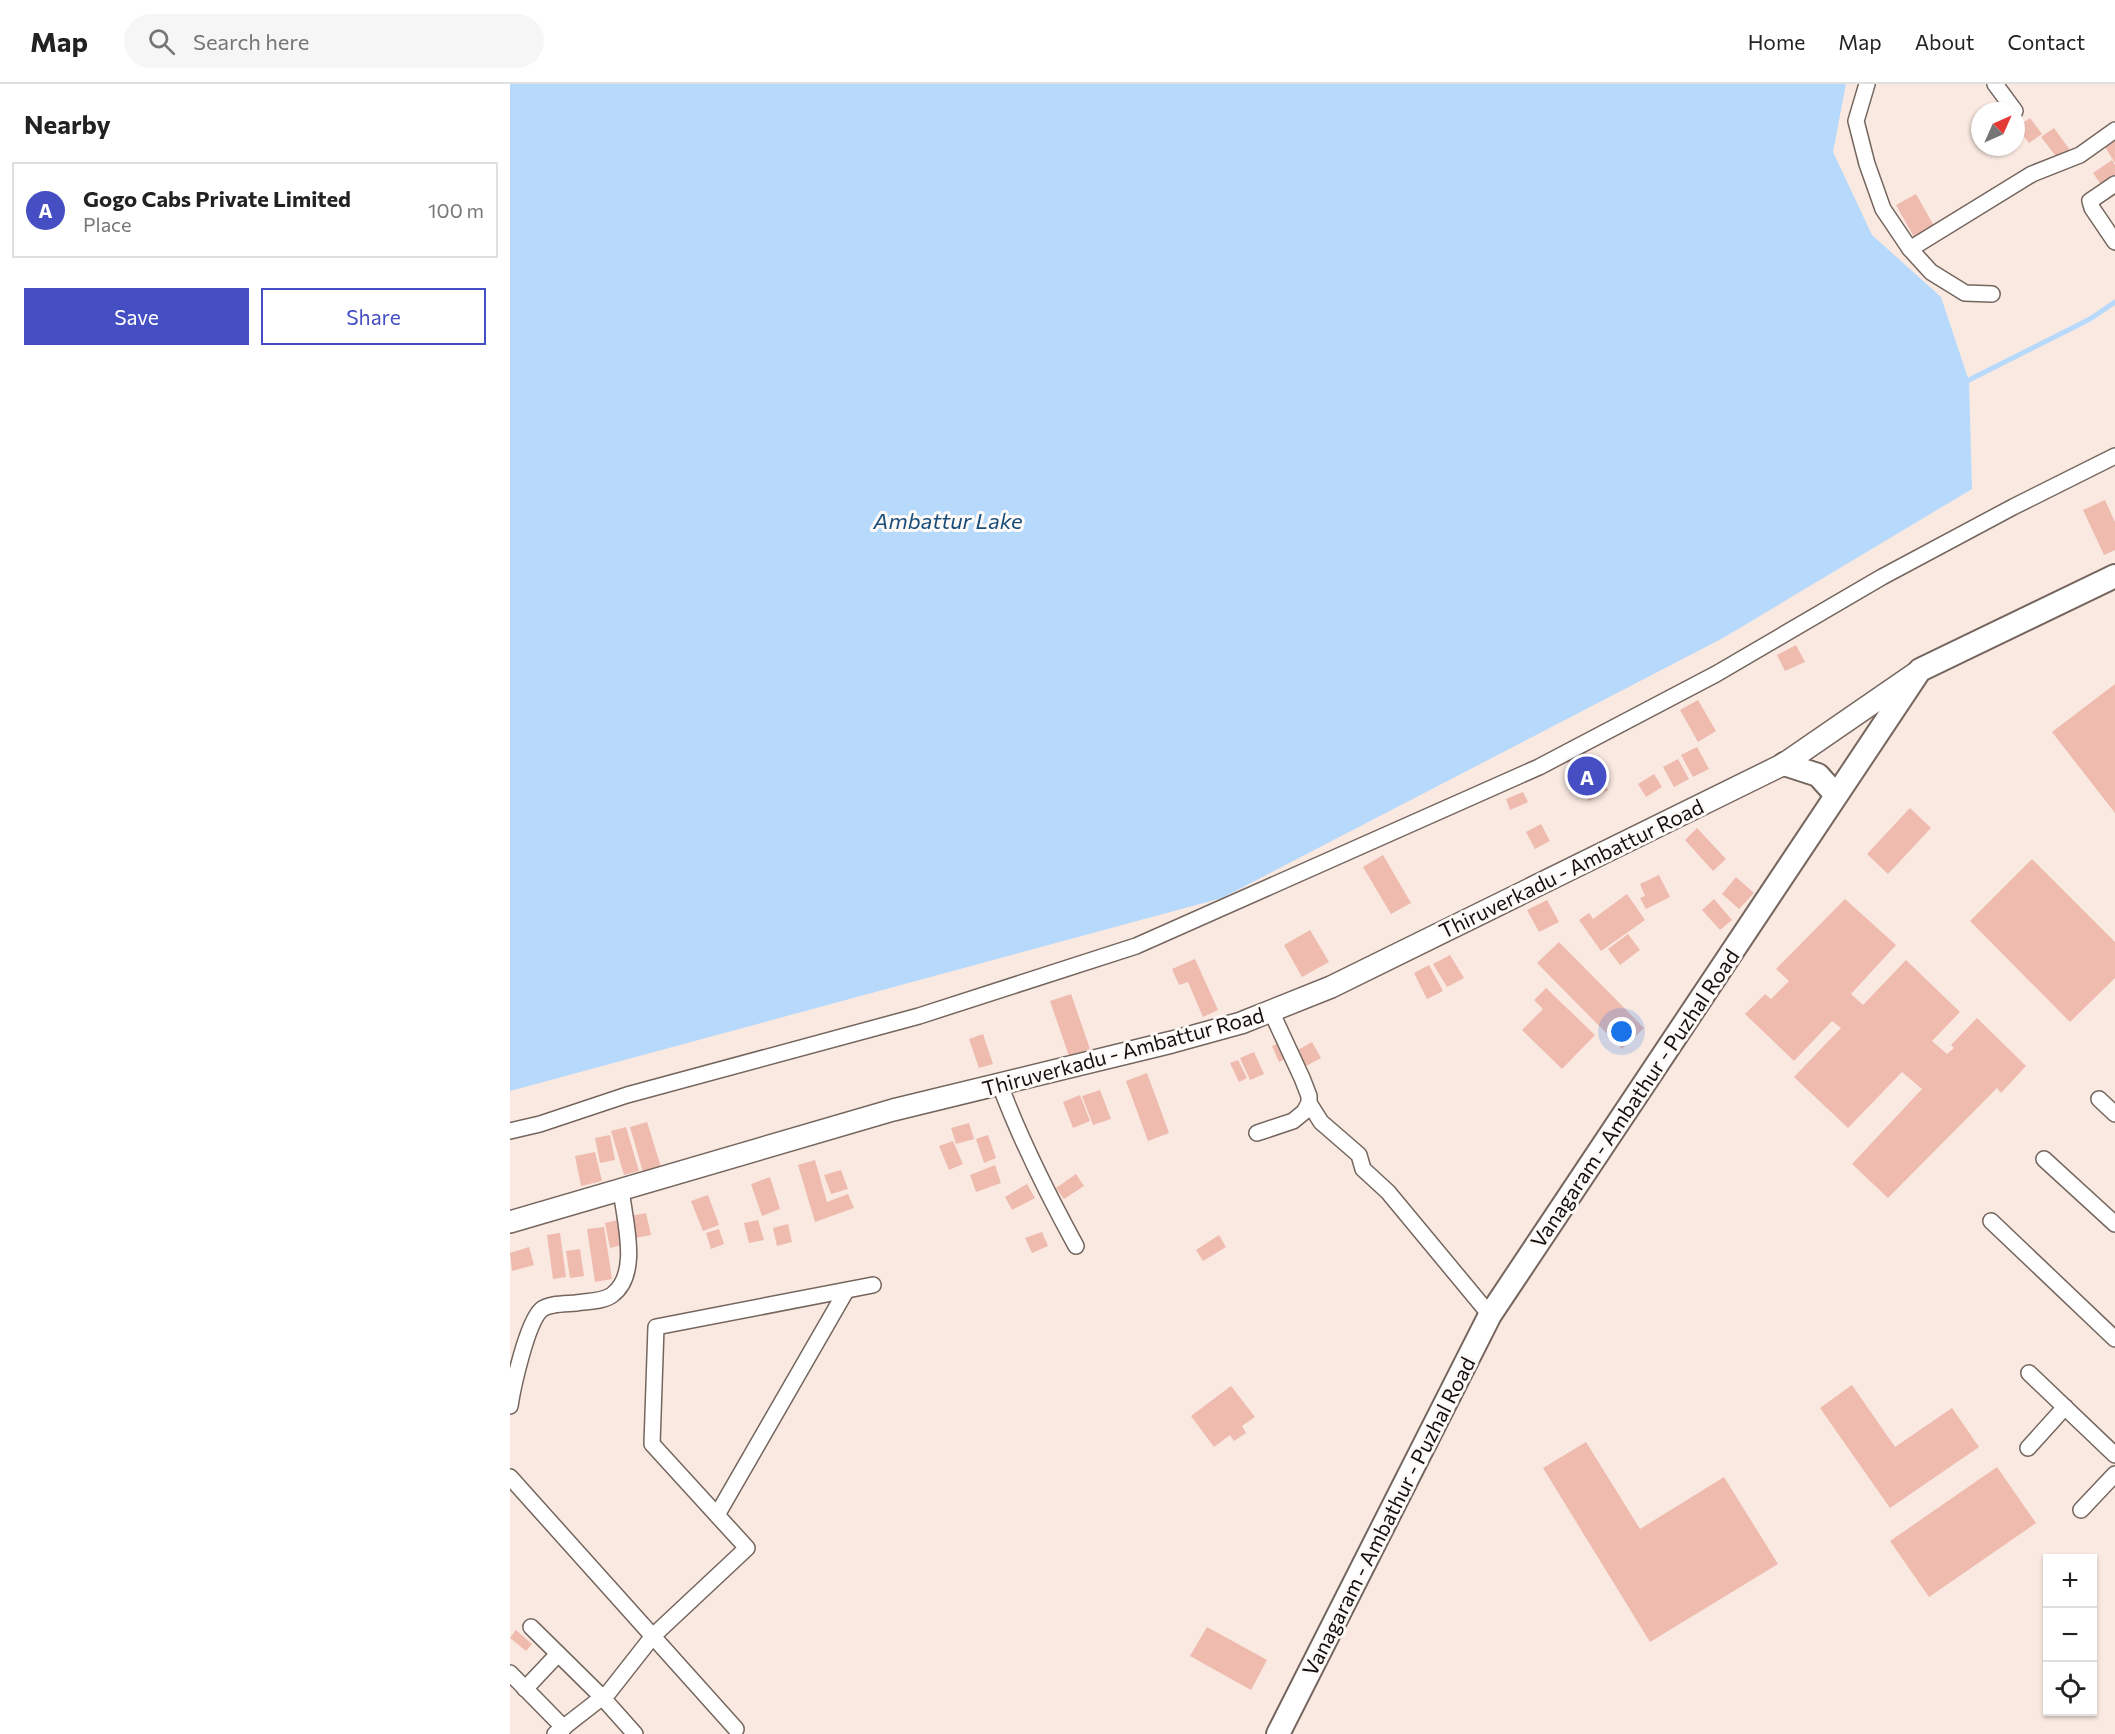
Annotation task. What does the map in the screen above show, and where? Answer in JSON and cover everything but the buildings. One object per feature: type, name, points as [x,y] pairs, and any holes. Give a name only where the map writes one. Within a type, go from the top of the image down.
[{"type":"main road","points":[[1920,670],[2115,576]]},
{"type":"main road","name":"Thiruverkadu - Ambattur Road","points":[[510,1222],[893,1110],[1241,1023],[1331,987],[1784,764],[1920,670]]},
{"type":"main road","name":"Vanagaram - Ambathur - Puzhal Road","points":[[1278,1734],[1490,1316],[1920,670]]},
{"type":"main road","points":[[1784,764],[1818,775],[1836,795]]},
{"type":"street","points":[[1867,84],[1856,121],[1867,164],[1883,209],[1910,249],[1931,272],[1965,293],[1992,294]]},
{"type":"street","points":[[1995,84],[2008,102]]},
{"type":"street","points":[[1910,249],[2032,174],[2080,155],[2115,130]]},
{"type":"street","points":[[2115,184],[2090,201],[2092,208],[2115,243]]},
{"type":"street","points":[[510,1131],[540,1124],[627,1095],[919,1016],[1136,946],[1539,768],[1716,674],[1882,577],[2115,456]]},
{"type":"street","points":[[1257,1133],[1293,1121],[1304,1112],[1309,1103],[1309,1096],[1302,1078],[1271,1011]]},
{"type":"street","points":[[1000,1085],[1037,1174],[1076,1246]]},
{"type":"street","points":[[2099,1099],[2115,1114]]},
{"type":"street","points":[[1309,1103],[1321,1122],[1359,1155],[1363,1169],[1388,1192],[1490,1316]]},
{"type":"street","points":[[2044,1159],[2115,1224]]},
{"type":"street","points":[[510,1406],[514,1380],[535,1316],[543,1308],[611,1296],[624,1280],[628,1272],[629,1255],[621,1189]]},
{"type":"street","points":[[1991,1221],[2115,1339]]},
{"type":"street","points":[[510,1673],[559,1731],[609,1692],[653,1636],[747,1548],[652,1444],[656,1327],[873,1285]]},
{"type":"street","points":[[717,1515],[846,1290]]},
{"type":"street","points":[[2029,1373],[2115,1455]]},
{"type":"street","points":[[2028,1448],[2065,1407]]},
{"type":"street","points":[[2081,1510],[2115,1474]]},
{"type":"street","points":[[510,1477],[736,1729]]},
{"type":"street","points":[[531,1627],[602,1697],[635,1734]]},
{"type":"street","points":[[525,1689],[558,1654]]},
{"type":"water","name":"Ambattur Lake","points":[[510,84],[1846,84],[1833,152],[1872,235],[1941,297],[1969,381],[1972,489],[1723,638],[1222,898],[510,1091]]},
{"type":"waterway","points":[[1963,383],[2090,319],[2115,302]]},
{"type":"place","name":"Gogo Cabs Private Limited","points":[[1587,776]]}]
